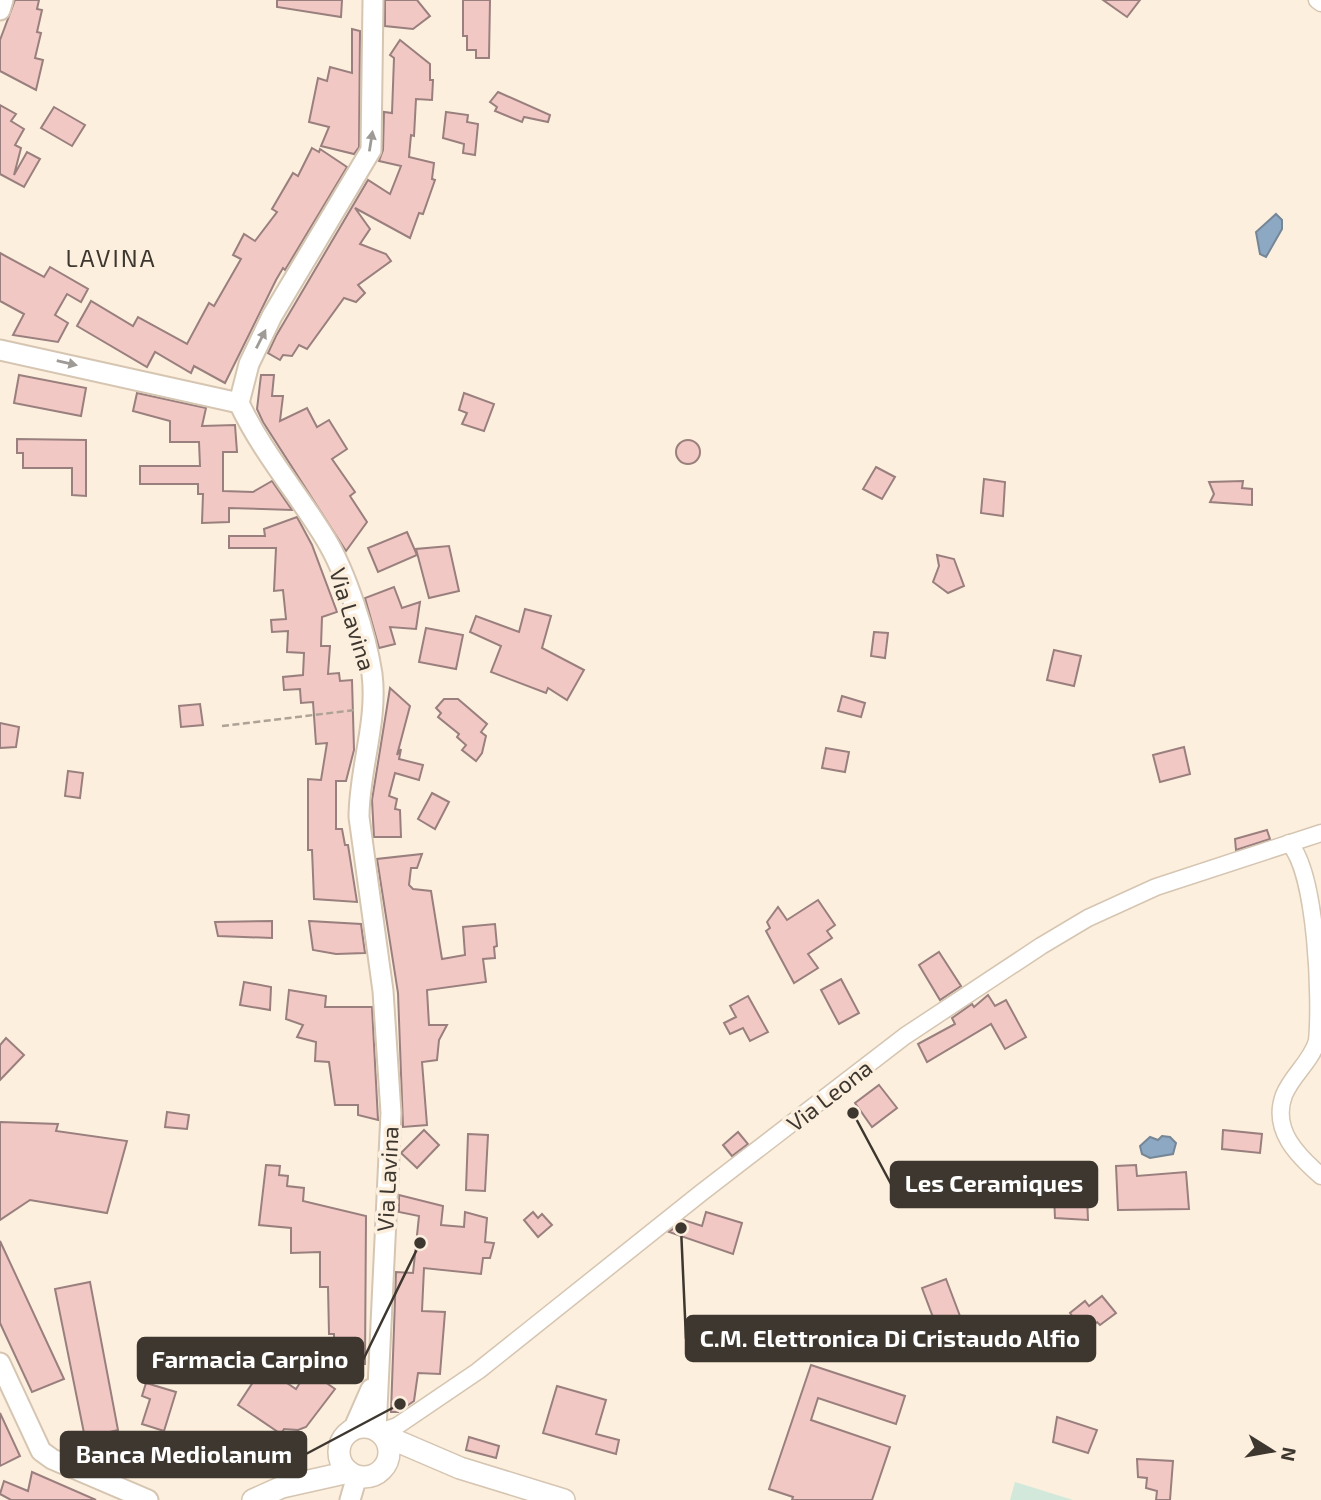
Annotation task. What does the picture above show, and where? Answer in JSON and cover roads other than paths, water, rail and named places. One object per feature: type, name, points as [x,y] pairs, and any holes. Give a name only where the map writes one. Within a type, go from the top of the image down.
[{"type":"main road","points":[[282,1488],[347,1437],[364,1427],[460,1468],[564,1500]]},
{"type":"main road","points":[[379,1432],[389,1454],[380,1471]]},
{"type":"main road","points":[[347,1437],[340,1457],[353,1474]]},
{"type":"main road","points":[[253,1500],[282,1488],[353,1474],[369,1476],[415,1461],[460,1468]]},
{"type":"street","points":[[0,10],[3,0]]},
{"type":"street","points":[[0,350],[239,403],[249,364],[272,316],[371,150],[373,0]]},
{"type":"street","points":[[1317,0],[1321,3]]},
{"type":"street","name":"Via Lavina","points":[[239,403],[270,458],[326,539],[341,571],[372,674],[372,708],[359,788],[359,817],[383,991],[391,1113],[376,1379],[379,1432]]},
{"type":"street","name":"Via Leona","points":[[379,1432],[397,1426],[478,1371],[701,1193],[905,1036],[1041,946],[1088,918],[1157,887],[1321,833]]},
{"type":"street","points":[[1289,843],[1307,876],[1321,996],[1318,1039],[1311,1058],[1284,1096],[1282,1114],[1285,1138],[1297,1156],[1321,1176]]},
{"type":"street","points":[[0,1363],[41,1451],[52,1459],[148,1500]]},
{"type":"street","points":[[347,1437],[376,1379]]},
{"type":"street","points":[[350,1500],[353,1474]]},
{"type":"water","points":[[1276,214],[1282,220],[1282,229],[1266,257],[1260,254],[1256,232]]},
{"type":"water","points":[[1162,1136],[1170,1137],[1176,1143],[1173,1154],[1150,1158],[1142,1154],[1140,1146],[1150,1137],[1158,1140]]},
{"type":"place","name":"Les Ceramiques","points":[[853,1113]]},
{"type":"place","name":"C.M. Elettronica Di Cristaudo Alfio","points":[[681,1228]]},
{"type":"place","name":"Farmacia Carpino","points":[[420,1243]]},
{"type":"place","name":"Banca Mediolanum","points":[[400,1404]]},
{"type":"district","name":"LAVINA","points":[[111,257]]}]
